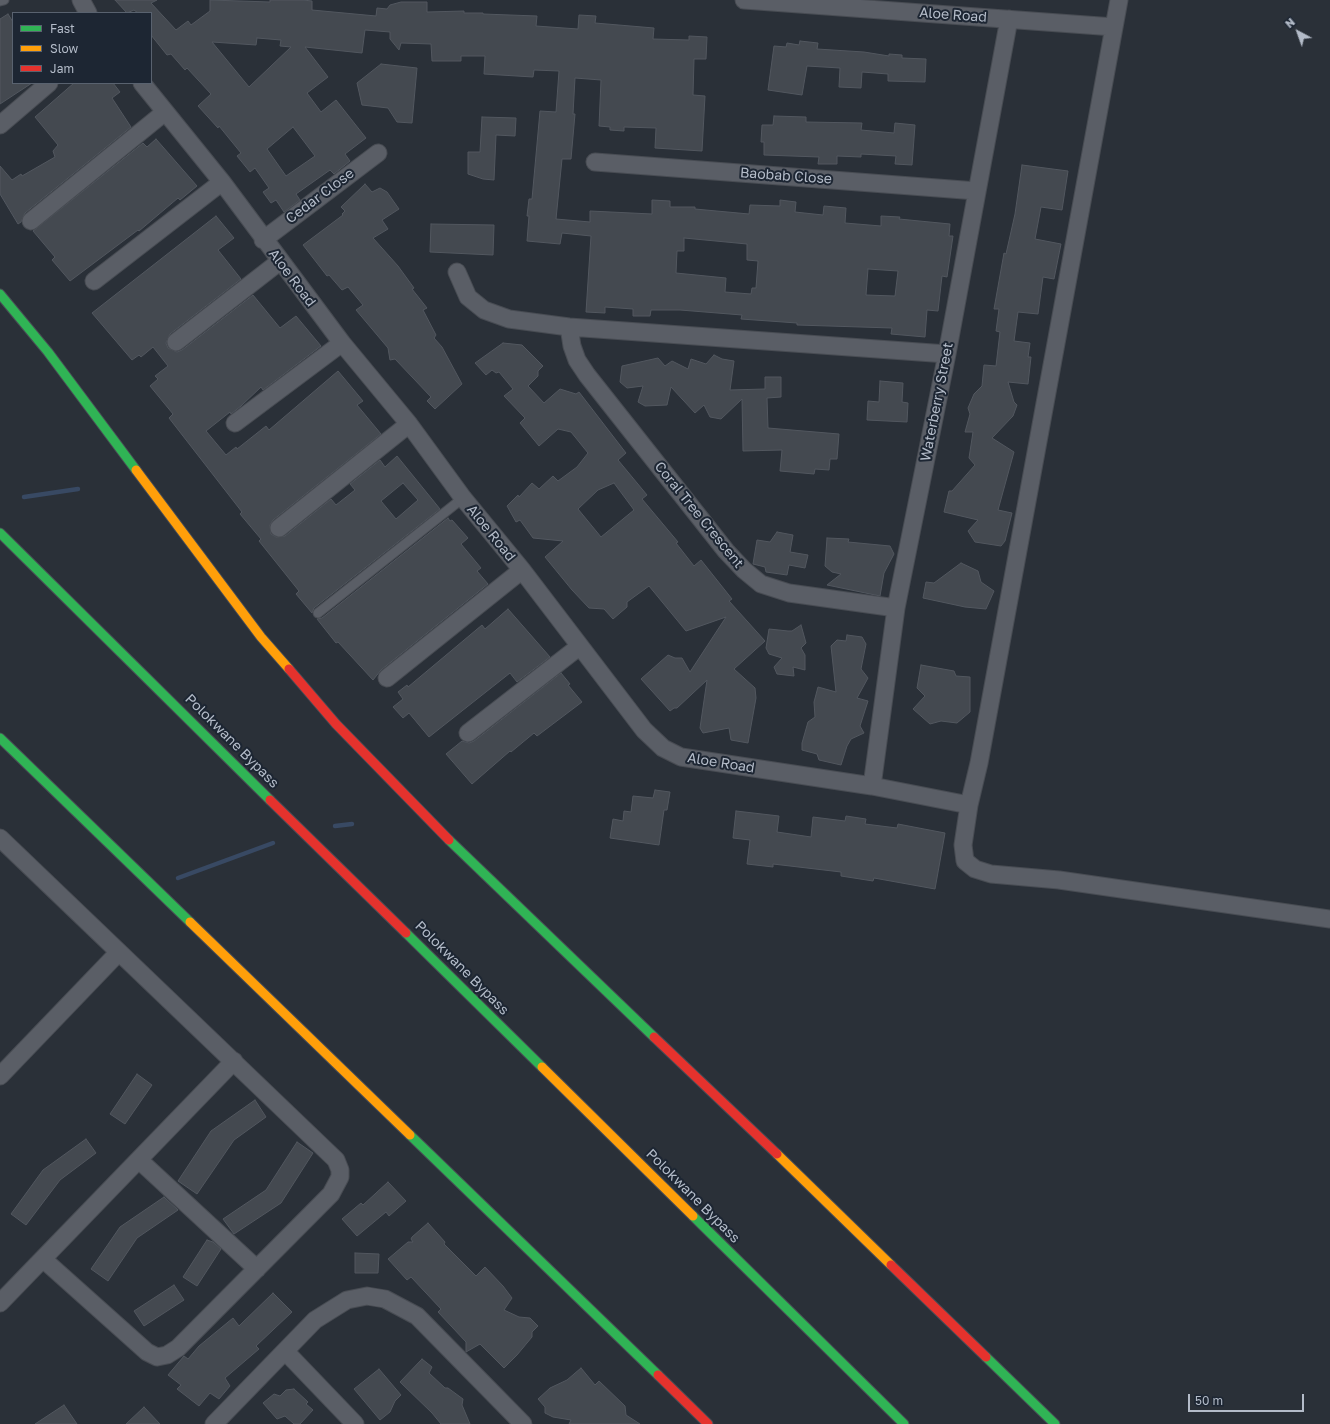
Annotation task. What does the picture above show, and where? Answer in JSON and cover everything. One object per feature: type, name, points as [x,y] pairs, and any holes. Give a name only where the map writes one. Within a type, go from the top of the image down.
[{"type":"main road","points":[[0,294],[48,352],[261,637],[336,724],[449,840],[824,1199],[1055,1424]]},
{"type":"main road","name":"Polokwane Bypass","points":[[0,534],[904,1424]]},
{"type":"main road","points":[[0,738],[708,1424]]},
{"type":"street","points":[[81,0],[87,12]]},
{"type":"street","name":"Aloe Road","points":[[744,0],[1114,27]]},
{"type":"street","points":[[1119,0],[978,764],[969,805],[963,845],[964,854],[968,865],[991,874],[1059,880],[1330,919]]},
{"type":"street","name":"Waterberry Street","points":[[872,786],[896,608],[947,354],[1009,19]]},
{"type":"street","points":[[0,125],[48,84]]},
{"type":"street","name":"Aloe Road","points":[[143,84],[222,182],[279,262],[342,343],[409,424],[463,498],[522,570],[644,730],[662,748],[681,757],[872,786],[969,805]]},
{"type":"street","points":[[31,221],[165,112]]},
{"type":"street","name":"Cedar Close","points":[[263,240],[378,153]]},
{"type":"street","name":"Baobab Close","points":[[595,162],[977,191]]},
{"type":"street","points":[[94,281],[222,182]]},
{"type":"street","points":[[176,342],[279,262]]},
{"type":"street","points":[[457,272],[468,297],[484,310],[509,319],[569,327],[947,354]]},
{"type":"street","name":"Coral Tree Crescent","points":[[569,327],[572,346],[577,360],[587,375],[721,544],[744,570],[761,584],[789,593],[896,608]]},
{"type":"street","points":[[235,423],[342,343]]},
{"type":"street","points":[[280,528],[409,424]]},
{"type":"street","points":[[387,678],[522,570]]},
{"type":"street","points":[[468,733],[580,646]]},
{"type":"street","points":[[0,838],[336,1160],[340,1170],[340,1177],[331,1194],[178,1348],[167,1355],[157,1357],[147,1352],[43,1259]]},
{"type":"street","points":[[0,1076],[119,952]]},
{"type":"street","points":[[0,1303],[234,1061]]},
{"type":"street","points":[[139,1160],[256,1269]]},
{"type":"street","points":[[214,1424],[315,1320],[347,1300],[367,1296],[385,1299],[417,1316],[523,1424]]},
{"type":"street","points":[[285,1351],[355,1424]]},
{"type":"lane","points":[[0,1],[4,0]]},
{"type":"lane","points":[[318,614],[463,498]]},
{"type":"building","points":[[115,0],[157,0],[151,3],[176,30],[188,21],[191,25],[210,11],[210,0],[270,2],[270,0],[303,0],[312,1],[312,10],[376,16],[377,8],[387,9],[390,5],[401,2],[427,2],[427,12],[464,11],[464,13],[537,16],[536,26],[578,29],[579,15],[596,16],[595,23],[654,28],[653,39],[689,40],[689,36],[707,37],[706,59],[694,59],[693,95],[705,96],[702,151],[655,148],[656,128],[624,127],[624,131],[610,130],[610,127],[599,126],[601,80],[575,78],[573,114],[575,114],[571,159],[562,159],[556,219],[590,222],[590,211],[652,214],[652,200],[670,201],[670,207],[695,207],[695,209],[749,214],[750,205],[780,206],[780,200],[796,202],[795,212],[823,215],[824,206],[846,208],[845,223],[881,226],[881,216],[950,224],[949,236],[953,236],[947,277],[942,276],[938,311],[927,310],[925,337],[891,334],[892,328],[797,325],[797,323],[741,319],[742,315],[680,310],[651,310],[650,316],[633,316],[633,309],[605,307],[605,313],[586,312],[591,236],[562,233],[560,244],[527,241],[529,216],[527,216],[529,199],[532,199],[540,111],[556,112],[559,71],[534,70],[533,77],[484,74],[485,56],[461,56],[461,61],[432,61],[431,44],[401,43],[399,50],[390,39],[390,32],[365,30],[362,53],[305,47],[328,77],[307,93],[321,112],[336,100],[366,138],[345,154],[350,161],[334,174],[330,170],[296,194],[300,200],[284,212],[276,200],[271,203],[263,192],[269,188],[255,168],[250,172],[237,156],[241,153],[219,126],[218,128],[198,106],[211,94],[187,68],[185,70],[171,54],[167,55],[152,36],[152,12],[137,12],[134,10],[126,12]],"holes":[[[257,38],[281,40],[280,46],[291,47],[249,87],[212,42],[256,45]],[[293,127],[315,156],[286,176],[267,149]],[[684,238],[747,244],[747,260],[758,261],[756,288],[752,288],[751,294],[725,292],[726,278],[676,273],[677,251],[684,251]],[[868,269],[898,271],[895,296],[866,295]]]},
{"type":"building","points":[[8,14],[12,20],[12,84],[30,84],[0,104],[0,19]]},
{"type":"building","points":[[800,41],[818,43],[817,49],[864,52],[889,56],[889,54],[902,55],[902,58],[926,59],[925,82],[888,81],[888,74],[862,72],[861,88],[839,87],[840,68],[807,66],[802,95],[768,90],[774,46],[786,47],[787,43],[799,45]]},
{"type":"building","points":[[381,64],[417,68],[412,123],[397,122],[388,108],[362,105],[357,83]]},
{"type":"building","points":[[73,84],[114,84],[120,92],[112,98],[131,127],[25,213],[21,222],[18,224],[0,194],[0,166],[12,180],[55,157],[53,151],[58,145],[35,117]]},
{"type":"building","points":[[774,116],[806,117],[806,122],[862,123],[861,130],[894,133],[895,123],[915,125],[912,165],[895,164],[896,156],[861,154],[861,157],[837,156],[837,164],[818,164],[819,157],[764,155],[764,142],[761,142],[762,125],[773,125]]},
{"type":"building","points":[[482,117],[516,118],[515,136],[496,135],[494,180],[483,179],[468,174],[468,152],[480,152]]},
{"type":"building","points":[[156,139],[197,186],[180,200],[178,198],[139,231],[138,230],[70,281],[52,260],[55,257],[33,231],[143,143],[147,147]]},
{"type":"building","points":[[1022,165],[1068,171],[1062,210],[1041,207],[1035,239],[1061,244],[1054,279],[1043,277],[1038,314],[1018,312],[1014,341],[1030,343],[1028,357],[1031,357],[1028,384],[1008,382],[1014,402],[1017,405],[1013,416],[992,438],[1014,452],[998,510],[1012,513],[1005,541],[1001,546],[975,542],[968,531],[978,520],[944,512],[949,491],[952,491],[975,465],[969,458],[973,432],[965,432],[970,414],[968,408],[974,394],[982,386],[984,365],[996,366],[1000,332],[996,331],[999,309],[994,309],[1004,253],[1006,254],[1015,214]]},
{"type":"building","points":[[365,184],[372,192],[380,188],[387,192],[399,209],[382,220],[388,229],[373,238],[398,266],[414,288],[412,289],[427,308],[423,310],[436,335],[434,338],[442,347],[462,384],[435,409],[427,401],[431,397],[395,359],[390,360],[388,348],[356,310],[363,305],[348,287],[342,290],[329,275],[327,276],[303,245],[343,215],[342,214],[345,211],[341,207]]},
{"type":"building","points":[[216,216],[234,238],[218,250],[241,279],[170,334],[166,343],[168,348],[177,352],[182,350],[253,295],[280,328],[296,316],[321,346],[263,390],[261,387],[231,414],[230,412],[206,431],[226,455],[236,447],[237,449],[266,426],[269,430],[338,371],[363,401],[357,405],[381,434],[273,520],[270,525],[271,534],[276,537],[285,536],[331,499],[336,505],[355,490],[350,484],[380,460],[385,467],[397,456],[440,509],[314,608],[312,613],[296,594],[299,591],[259,541],[261,539],[240,514],[242,512],[169,418],[173,414],[150,386],[158,379],[155,376],[168,366],[153,347],[141,357],[139,355],[132,360],[92,313]],"holes":[[[403,483],[418,500],[396,519],[381,501]]]},
{"type":"building","points":[[431,224],[494,225],[493,255],[430,252]]},
{"type":"building","points":[[503,343],[522,345],[543,366],[538,371],[538,376],[528,386],[544,403],[560,389],[576,394],[579,392],[626,453],[618,460],[647,495],[642,499],[678,542],[676,543],[694,566],[701,560],[732,599],[729,601],[765,641],[734,669],[755,688],[756,698],[748,743],[731,740],[729,728],[703,733],[700,728],[707,680],[677,708],[670,711],[641,679],[668,655],[675,658],[682,658],[690,672],[726,617],[686,631],[649,586],[627,602],[627,607],[613,619],[604,609],[589,608],[545,557],[563,541],[533,538],[520,520],[516,522],[507,506],[518,495],[519,497],[532,483],[539,489],[553,476],[558,481],[577,467],[588,453],[571,432],[558,429],[539,446],[520,423],[525,418],[504,396],[513,389],[499,372],[496,373],[492,370],[486,375],[475,363]],"holes":[[[614,483],[634,510],[601,537],[578,509],[598,490]]]},
{"type":"building","points":[[714,355],[722,359],[734,361],[730,390],[765,389],[765,377],[781,377],[781,397],[767,398],[768,428],[839,434],[837,459],[830,459],[829,470],[815,469],[814,474],[780,471],[782,450],[743,451],[742,399],[721,419],[710,417],[704,405],[695,413],[671,387],[667,405],[645,406],[638,402],[643,386],[627,388],[620,382],[622,366],[658,358],[665,366],[672,361],[688,369],[691,359],[706,364]]},
{"type":"building","points":[[880,381],[903,383],[902,402],[908,403],[907,422],[867,420],[868,401],[879,402]]},
{"type":"building","points":[[448,518],[450,521],[452,520],[468,538],[461,544],[481,568],[477,571],[488,584],[381,670],[373,680],[338,642],[336,643],[317,619],[322,618]]},
{"type":"building","points":[[777,532],[793,535],[790,552],[808,555],[805,568],[789,565],[787,575],[766,572],[765,567],[753,564],[757,540],[770,542]]},
{"type":"building","points":[[827,538],[849,539],[848,542],[890,546],[894,554],[884,573],[880,596],[827,585],[841,574],[832,572],[825,566]]},
{"type":"building","points":[[961,563],[978,571],[981,582],[994,591],[986,609],[965,607],[923,598],[926,582],[934,583]]},
{"type":"building","points":[[508,609],[550,657],[517,682],[510,673],[429,737],[409,713],[403,718],[393,707],[403,699],[398,692],[407,685],[408,687],[482,625],[485,629]]},
{"type":"building","points":[[801,625],[806,643],[801,648],[805,655],[805,670],[793,667],[794,676],[777,674],[774,667],[782,658],[769,654],[766,648],[769,629],[792,631]]},
{"type":"building","points":[[847,635],[862,637],[866,644],[861,669],[868,678],[857,698],[868,701],[860,726],[864,733],[851,739],[847,746],[841,765],[819,760],[817,754],[802,750],[802,743],[808,722],[815,717],[814,702],[818,687],[836,692],[831,646],[837,640],[846,641]]},
{"type":"building","points":[[921,665],[954,671],[956,676],[970,677],[970,712],[957,723],[941,721],[930,724],[913,709],[925,696],[917,688]]},
{"type":"building","points":[[561,673],[570,684],[568,685],[582,702],[537,736],[534,733],[511,752],[510,751],[472,784],[446,754],[462,741],[469,743],[474,741]]},
{"type":"building","points":[[655,790],[670,792],[667,810],[664,810],[659,845],[610,838],[613,819],[623,821],[624,811],[631,812],[633,796],[653,798]]},
{"type":"building","points":[[736,811],[779,816],[777,832],[811,837],[813,817],[845,821],[846,816],[866,819],[865,824],[897,828],[898,824],[945,833],[935,889],[874,878],[873,881],[841,876],[841,872],[773,864],[773,867],[747,864],[750,840],[733,838]]},
{"type":"building","points":[[137,1074],[152,1085],[125,1124],[110,1114]]},
{"type":"building","points":[[255,1100],[266,1117],[234,1140],[197,1194],[178,1181],[211,1131]]},
{"type":"building","points":[[86,1139],[96,1153],[60,1180],[26,1225],[11,1214],[43,1170]]},
{"type":"building","points":[[297,1142],[313,1153],[281,1203],[234,1234],[223,1219],[266,1190]]},
{"type":"building","points":[[388,1182],[406,1201],[389,1216],[386,1212],[357,1236],[342,1219],[361,1203],[363,1205]]},
{"type":"building","points":[[164,1197],[178,1210],[137,1238],[108,1281],[91,1269],[120,1227]]},
{"type":"building","points":[[428,1223],[445,1242],[444,1244],[476,1276],[485,1267],[503,1286],[512,1298],[504,1310],[519,1317],[530,1318],[538,1326],[532,1332],[532,1337],[504,1368],[480,1344],[466,1352],[466,1342],[438,1312],[441,1309],[411,1277],[407,1280],[388,1259],[408,1242],[413,1242],[411,1239],[412,1237]]},
{"type":"building","points":[[207,1240],[213,1242],[221,1249],[197,1286],[183,1277]]},
{"type":"building","points":[[355,1253],[379,1254],[378,1273],[355,1273]]},
{"type":"building","points":[[174,1285],[184,1300],[144,1326],[134,1311]]},
{"type":"building","points":[[273,1293],[292,1312],[256,1346],[259,1349],[225,1378],[230,1386],[219,1399],[210,1393],[199,1406],[177,1389],[181,1385],[168,1375],[184,1356],[188,1359],[199,1346],[233,1318],[239,1326]]},
{"type":"building","points":[[422,1359],[432,1367],[429,1373],[445,1388],[448,1388],[463,1399],[462,1405],[470,1424],[441,1424],[432,1413],[400,1382]]},
{"type":"building","points":[[581,1368],[595,1385],[599,1381],[625,1406],[626,1415],[640,1424],[569,1424],[571,1420],[553,1417],[545,1413],[545,1407],[538,1399],[550,1388],[567,1380]]},
{"type":"building","points":[[379,1369],[401,1395],[395,1401],[390,1412],[380,1420],[354,1389]]},
{"type":"building","points":[[294,1389],[308,1402],[306,1404],[313,1410],[300,1424],[294,1424],[285,1416],[277,1419],[263,1403],[274,1394],[280,1396],[286,1390]]},
{"type":"building","points":[[64,1405],[77,1424],[35,1424]]},
{"type":"building","points":[[144,1407],[160,1424],[126,1424]]},
{"type":"waterway","points":[[24,497],[78,489]]},
{"type":"waterway","points":[[335,826],[352,824]]},
{"type":"waterway","points":[[178,878],[273,843]]},
{"type":"traffic: fast","points":[[0,294],[48,352],[136,470]]},
{"type":"traffic: fast","points":[[0,533],[270,800]]},
{"type":"traffic: fast","points":[[0,738],[190,922]]},
{"type":"traffic: fast","points":[[449,840],[654,1037]]},
{"type":"traffic: fast","points":[[406,933],[542,1067]]},
{"type":"traffic: fast","points":[[410,1135],[658,1375]]},
{"type":"traffic: fast","points":[[693,1216],[904,1424]]},
{"type":"traffic: fast","points":[[986,1357],[1055,1424]]},
{"type":"traffic: slow","points":[[136,470],[261,637],[289,669]]},
{"type":"traffic: slow","points":[[190,922],[410,1135]]},
{"type":"traffic: slow","points":[[542,1067],[693,1216]]},
{"type":"traffic: slow","points":[[777,1154],[891,1265]]},
{"type":"traffic: jam","points":[[289,669],[336,724],[449,840]]},
{"type":"traffic: jam","points":[[270,800],[406,933]]},
{"type":"traffic: jam","points":[[654,1037],[777,1154]]},
{"type":"traffic: jam","points":[[891,1265],[986,1357]]},
{"type":"traffic: jam","points":[[658,1375],[708,1424]]}]
